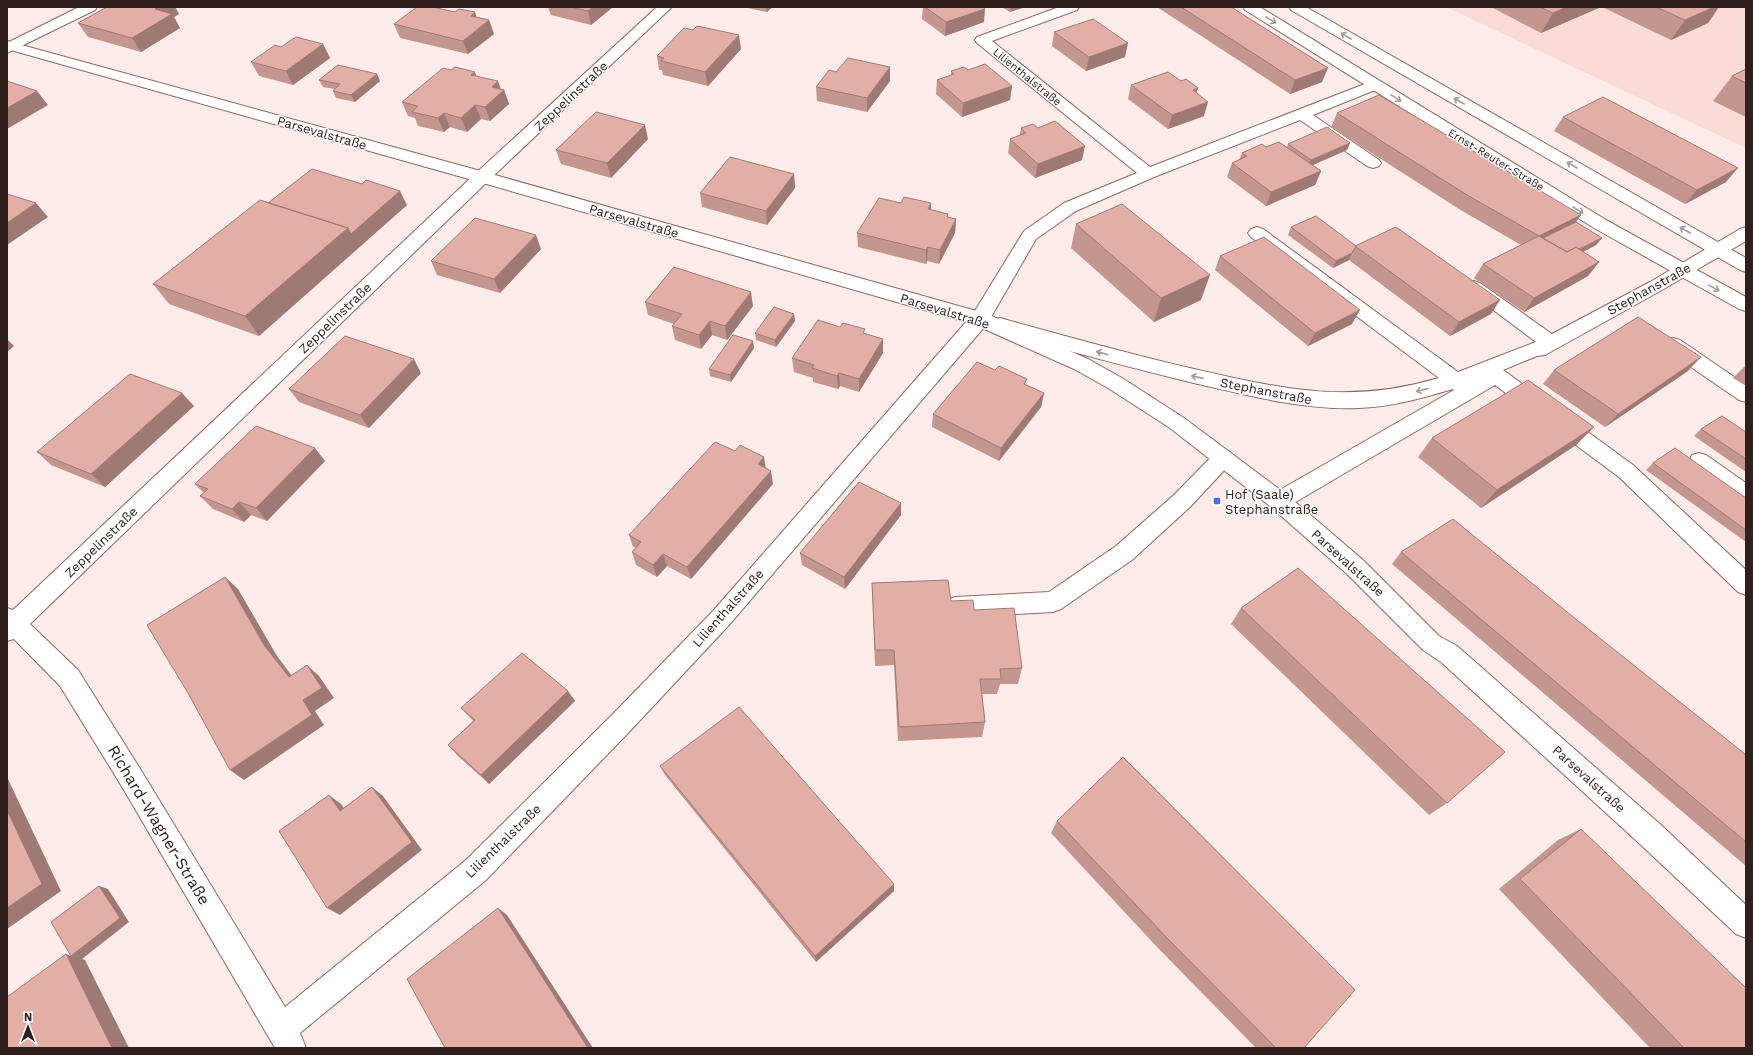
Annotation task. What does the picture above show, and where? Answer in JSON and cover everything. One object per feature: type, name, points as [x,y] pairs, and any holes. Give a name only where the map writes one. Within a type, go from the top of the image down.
[{"type":"street","points":[[9,47],[90,7]]},
{"type":"street","name":"Zeppelinstraße","points":[[10,624],[482,177],[665,7]]},
{"type":"street","name":"Lilienthalstraße","points":[[1072,7],[982,40],[1148,174]]},
{"type":"street","name":"Ernst-Reuter-Straße","points":[[1250,7],[1600,224],[1746,305]]},
{"type":"street","points":[[1296,7],[1746,266]]},
{"type":"street","name":"Parsevalstraße","points":[[9,47],[482,177],[980,319],[1051,350],[1115,383],[1176,423],[1223,458],[1255,485],[1278,501],[1355,567],[1431,643],[1449,654],[1651,835],[1746,924]]},
{"type":"street","name":"Lilienthalstraße","points":[[286,1038],[476,870],[621,723],[721,618],[980,319],[1030,236],[1070,207],[1096,203],[1148,174],[1375,85]]},
{"type":"street","points":[[1302,114],[1373,163]]},
{"type":"street","points":[[1257,233],[1461,385]]},
{"type":"street","name":"Stephanstraße","points":[[980,319],[1140,364],[1284,396],[1320,401],[1382,399],[1422,390],[1461,385],[1496,375],[1746,233]]},
{"type":"street","points":[[1460,277],[1551,343]]},
{"type":"street","name":"Stephanstraße","points":[[1278,501],[1461,385],[1502,363],[1551,343]]},
{"type":"street","points":[[1670,343],[1746,395]]},
{"type":"street","points":[[1496,375],[1626,470],[1746,585]]},
{"type":"street","points":[[955,607],[1053,602],[1124,553],[1182,501],[1223,458]]},
{"type":"street","points":[[1699,461],[1746,494]]},
{"type":"street","name":"Richard-Wagner-Straße","points":[[10,624],[69,678],[130,776],[286,1038]]},
{"type":"shaded area","points":[[1446,7],[1746,7],[1746,148]]},
{"type":"building","points":[[107,7],[159,7],[155,9],[172,14],[132,38],[78,23]]},
{"type":"building","points":[[417,7],[432,7],[455,12],[459,9],[475,12],[471,16],[489,20],[463,41],[394,24]]},
{"type":"building","points":[[571,7],[593,7],[588,11]]},
{"type":"building","points":[[925,7],[983,7],[985,9],[946,22]]},
{"type":"building","points":[[1181,7],[1231,7],[1328,68],[1295,80]]},
{"type":"building","points":[[1540,7],[1567,7],[1553,13]]},
{"type":"building","points":[[1656,7],[1714,7],[1685,20]]},
{"type":"building","points":[[1093,19],[1128,43],[1089,57],[1054,32]]},
{"type":"building","points":[[697,26],[739,35],[705,72],[661,61],[664,58],[657,56],[684,28],[693,30]]},
{"type":"building","points":[[296,37],[323,44],[286,71],[251,62],[275,45],[281,47]]},
{"type":"building","points":[[848,58],[890,67],[867,98],[816,87],[829,70],[836,72]]},
{"type":"building","points":[[985,64],[1012,86],[963,103],[937,80],[954,74],[951,71],[964,67],[968,70]]},
{"type":"building","points":[[338,65],[377,74],[351,95],[333,91],[340,84],[319,80]]},
{"type":"building","points":[[455,67],[475,72],[471,75],[498,81],[492,87],[504,90],[485,107],[475,105],[461,118],[444,113],[438,118],[412,112],[418,106],[402,102],[443,68],[451,70]]},
{"type":"building","points":[[1746,69],[1746,83],[1732,76]]},
{"type":"building","points":[[1168,72],[1181,81],[1186,79],[1198,88],[1193,90],[1208,102],[1172,115],[1131,85]]},
{"type":"building","points":[[7,81],[37,91],[7,108]]},
{"type":"building","points":[[1379,95],[1581,215],[1539,236],[1467,195],[1337,113]]},
{"type":"building","points":[[1603,97],[1738,168],[1697,190],[1563,117]]},
{"type":"building","points":[[596,112],[645,125],[607,163],[556,150]]},
{"type":"building","points":[[1055,121],[1085,146],[1038,164],[1010,139],[1026,133],[1021,128],[1033,124],[1038,128]]},
{"type":"building","points":[[1327,127],[1350,143],[1311,160],[1288,144]]},
{"type":"building","points":[[1279,142],[1321,171],[1271,192],[1232,163],[1247,156],[1242,153],[1262,144],[1266,147]]},
{"type":"building","points":[[730,157],[794,174],[766,211],[700,193]]},
{"type":"building","points":[[312,169],[362,184],[366,180],[400,191],[351,234],[348,228],[268,203]]},
{"type":"building","points":[[7,194],[36,203],[7,223]]},
{"type":"building","points":[[904,197],[931,203],[928,209],[948,214],[947,217],[956,219],[940,250],[928,247],[926,250],[857,233],[879,198],[901,203]]},
{"type":"building","points":[[260,200],[348,228],[245,316],[153,284]]},
{"type":"building","points":[[1122,204],[1210,275],[1161,298],[1076,224]]},
{"type":"building","points":[[1316,216],[1356,246],[1352,253],[1336,261],[1291,227]]},
{"type":"building","points":[[475,218],[536,235],[494,279],[431,261]]},
{"type":"building","points":[[1576,222],[1602,238],[1579,249],[1576,247],[1567,252],[1543,238]]},
{"type":"building","points":[[1396,227],[1500,300],[1459,322],[1355,246]]},
{"type":"building","points":[[1539,236],[1567,252],[1576,247],[1599,262],[1534,298],[1483,264]]},
{"type":"building","points":[[1264,237],[1360,310],[1315,333],[1220,256]]},
{"type":"building","points":[[674,267],[751,292],[725,326],[710,321],[699,335],[672,326],[682,314],[645,302]]},
{"type":"building","points":[[774,307],[794,314],[775,340],[755,333]]},
{"type":"building","points":[[1638,317],[1701,357],[1618,414],[1554,370]]},
{"type":"building","points":[[818,320],[840,327],[843,323],[865,329],[863,333],[883,339],[859,379],[839,373],[837,376],[812,368],[814,365],[792,358]]},
{"type":"building","points":[[733,335],[753,341],[730,375],[709,369]]},
{"type":"building","points":[[345,336],[414,359],[360,415],[289,389]]},
{"type":"building","points":[[977,362],[995,370],[999,366],[1027,379],[1024,384],[1044,393],[1001,448],[933,414]]},
{"type":"building","points":[[130,374],[182,393],[91,474],[37,452]]},
{"type":"building","points":[[1528,380],[1594,427],[1497,490],[1432,438]]},
{"type":"building","points":[[1722,416],[1746,432],[1746,459],[1701,429]]},
{"type":"building","points":[[256,426],[315,448],[256,508],[239,502],[232,509],[200,496],[208,489],[195,484]]},
{"type":"building","points":[[715,442],[735,451],[740,445],[764,457],[758,464],[771,471],[687,567],[663,554],[653,565],[632,552],[641,542],[629,535]]},
{"type":"building","points":[[1675,448],[1746,498],[1746,530],[1653,463]]},
{"type":"building","points":[[859,482],[901,503],[844,577],[800,553]]},
{"type":"building","points":[[1453,519],[1746,755],[1746,842],[1401,552]]},
{"type":"building","points":[[1298,568],[1505,752],[1447,803],[1241,608]]},
{"type":"building","points":[[225,577],[264,645],[289,677],[307,665],[322,688],[303,700],[312,715],[230,770],[188,693],[147,625]]},
{"type":"building","points":[[948,580],[951,601],[973,600],[974,610],[1014,608],[1022,668],[1000,669],[1001,679],[980,679],[985,722],[899,727],[894,650],[875,650],[872,583]]},
{"type":"building","points":[[522,653],[568,691],[481,775],[448,745],[475,720],[461,708]]},
{"type":"building","points":[[739,707],[894,884],[815,956],[660,766]]},
{"type":"building","points":[[1123,757],[1355,990],[1304,1048],[1276,1048],[1167,938],[1057,821]]},
{"type":"building","points":[[372,787],[412,842],[327,908],[279,831],[329,795],[340,811]]},
{"type":"building","points":[[7,810],[42,884],[7,908]]},
{"type":"building","points":[[1581,829],[1746,988],[1746,1048],[1684,1048],[1520,879]]},
{"type":"building","points":[[99,886],[120,918],[71,956],[51,922]]},
{"type":"building","points":[[498,908],[588,1048],[445,1048],[407,979]]},
{"type":"building","points":[[66,954],[112,1048],[7,1048],[7,997]]},
{"type":"place","name":"Hof (Saale) Stephanstraße","points":[[1217,501]]}]
